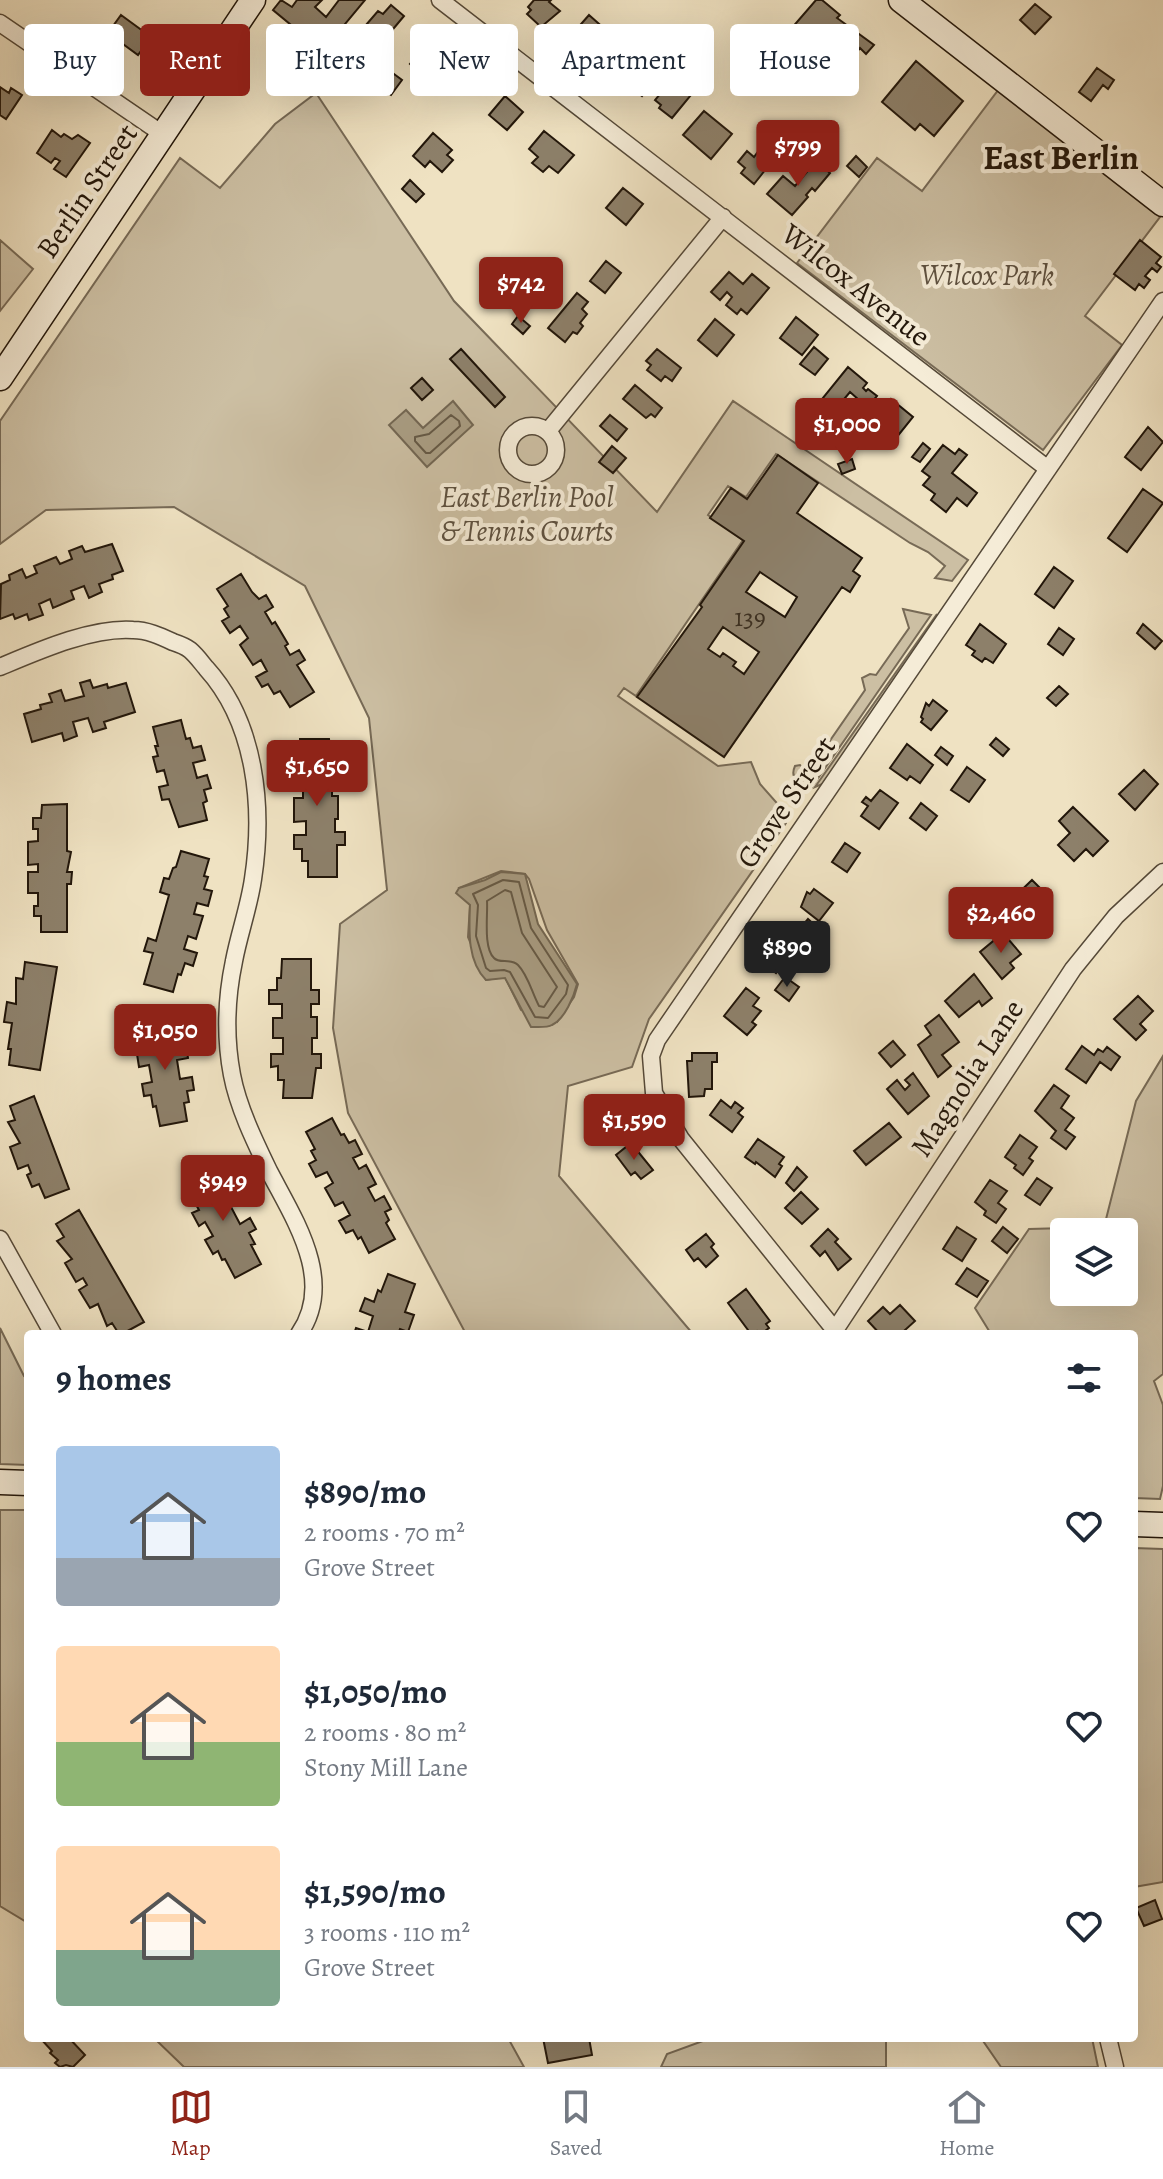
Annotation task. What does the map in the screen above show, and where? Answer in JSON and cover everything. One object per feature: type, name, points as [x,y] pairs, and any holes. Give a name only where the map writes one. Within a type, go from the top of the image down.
[{"type":"street","name":"Berlin Street","points":[[0,378],[253,0]]},
{"type":"street","name":"Wilcox Avenue","points":[[440,0],[1048,469]]},
{"type":"street","points":[[901,0],[1163,204]]},
{"type":"street","points":[[0,23],[164,135]]},
{"type":"street","points":[[548,431],[723,217]]},
{"type":"street","name":"Grove Street","points":[[834,1330],[681,1139],[654,1093],[651,1056],[657,1040],[1163,301]]},
{"type":"street","points":[[0,667],[41,650],[110,630],[134,630],[155,634],[189,649],[224,687],[248,741],[258,813],[253,879],[233,964],[226,1043],[235,1092],[269,1170],[295,1216],[311,1259],[312,1299],[302,1330]]},
{"type":"street","name":"Magnolia Lane","points":[[837,1330],[1073,969],[1116,916],[1163,872]]},
{"type":"street","points":[[0,1239],[51,1330]]},
{"type":"street","points":[[0,1482],[24,1483]]},
{"type":"street","points":[[1138,1524],[1163,1525]]},
{"type":"street","points":[[1109,2042],[1115,2067]]},
{"type":"green space","name":"Wilcox Park","points":[[1002,85],[1163,213],[1085,316],[1122,345],[1043,450],[797,263],[877,158],[922,191]]},
{"type":"green space","name":"East Berlin Pool & Tennis Courts","points":[[312,96],[318,96],[454,301],[657,512],[733,401],[968,560],[952,581],[935,578],[945,566],[928,552],[776,454],[746,497],[728,486],[708,515],[743,540],[636,696],[624,688],[618,696],[718,766],[751,762],[760,784],[783,810],[786,823],[649,1019],[632,1067],[568,1086],[559,1176],[690,1330],[464,1330],[348,1113],[333,1028],[340,924],[387,890],[369,718],[305,586],[174,507],[46,510],[0,544],[0,421],[180,158],[220,188],[275,124]],"holes":[[[501,871],[525,874],[547,930],[578,984],[574,997],[557,1022],[521,1010],[505,977],[486,980],[468,937],[470,905],[459,888]]]},
{"type":"green space","points":[[0,240],[33,269],[0,311]]},
{"type":"green space","points":[[903,609],[931,615],[812,787],[800,783],[793,774],[795,766],[800,765],[805,771],[811,768],[865,690],[862,678],[876,675],[909,628]]},
{"type":"green space","points":[[937,614],[936,620],[825,783],[815,787]]},
{"type":"green space","points":[[1163,1056],[1163,1374],[1154,1381],[1163,1405],[1163,1486],[1160,1499],[1138,1498],[1138,1330],[989,1330],[975,1308],[1029,1229],[1050,1228],[1050,1306],[1138,1306],[1138,1218],[1106,1218],[1136,1101]]},
{"type":"green space","points":[[0,1328],[24,1376],[24,1465],[0,1464]]},
{"type":"green space","points":[[0,1510],[24,1510],[24,1921],[0,1906]]},
{"type":"green space","points":[[1138,1548],[1163,1549],[1163,1882],[1138,1886]]},
{"type":"green space","points":[[158,2042],[510,2042],[524,2067],[184,2067]]},
{"type":"green space","points":[[700,2042],[886,2042],[886,2067],[661,2067],[667,2054]]},
{"type":"green space","points":[[984,2042],[1093,2042],[1098,2067],[1001,2067]]},
{"type":"water","points":[[453,401],[473,425],[427,467],[389,425],[406,410],[423,428]]},
{"type":"water","points":[[501,872],[525,874],[538,924],[577,984],[565,1013],[550,1026],[531,1027],[505,978],[486,980],[472,955],[470,905],[456,893],[459,888]]},
{"type":"building","points":[[281,0],[292,7],[297,0],[322,0],[315,7],[326,17],[339,0],[365,0],[345,24],[290,24],[273,10]]},
{"type":"building","points":[[534,0],[551,0],[549,2],[560,11],[545,24],[538,24],[527,14],[531,10],[528,7]]},
{"type":"building","points":[[816,0],[822,0],[840,15],[837,18],[845,24],[795,24]]},
{"type":"building","points":[[1035,4],[1051,17],[1035,34],[1020,20]]},
{"type":"building","points":[[391,5],[404,16],[394,28],[394,24],[367,24],[378,11],[383,14]]},
{"type":"building","points":[[121,15],[140,29],[138,55],[124,45],[124,24],[114,24]]},
{"type":"building","points":[[589,15],[599,24],[581,24]]},
{"type":"building","points":[[859,34],[874,45],[866,54],[860,48]]},
{"type":"building","points":[[916,61],[963,101],[934,136],[920,124],[915,130],[882,102]]},
{"type":"building","points":[[1097,68],[1114,80],[1108,89],[1103,85],[1091,101],[1079,92]]},
{"type":"building","points":[[394,74],[402,80],[394,91]]},
{"type":"building","points":[[0,87],[9,93],[11,88],[22,95],[6,119],[0,115]]},
{"type":"building","points":[[505,96],[523,112],[507,130],[489,115]]},
{"type":"building","points":[[658,96],[690,96],[672,118],[659,108],[661,105],[655,100]]},
{"type":"building","points":[[704,111],[732,134],[711,159],[683,135]]},
{"type":"building","points":[[52,130],[61,137],[64,134],[72,139],[78,135],[90,143],[66,177],[54,169],[60,161],[55,158],[51,163],[37,153]]},
{"type":"building","points":[[544,131],[574,155],[558,173],[549,166],[543,172],[532,163],[538,157],[529,149]]},
{"type":"building","points":[[433,133],[452,150],[447,155],[453,160],[442,172],[430,161],[425,167],[413,156]]},
{"type":"building","points":[[782,133],[794,142],[783,156],[771,146]]},
{"type":"building","points":[[747,151],[754,157],[757,153],[770,164],[754,184],[741,173],[745,168],[738,162]]},
{"type":"building","points":[[856,156],[867,167],[859,177],[847,166]]},
{"type":"building","points":[[816,161],[830,173],[815,191],[812,188],[792,215],[767,194],[783,176],[795,186]]},
{"type":"building","points":[[410,180],[424,194],[416,202],[402,189]]},
{"type":"building","points":[[623,188],[643,204],[626,225],[606,208]]},
{"type":"building","points":[[1140,240],[1161,257],[1156,263],[1161,267],[1157,272],[1152,268],[1145,276],[1150,280],[1144,288],[1139,284],[1135,290],[1114,274]]},
{"type":"building","points":[[606,261],[621,273],[605,293],[590,281]]},
{"type":"building","points":[[729,272],[743,284],[752,274],[769,288],[747,314],[741,309],[737,314],[726,305],[732,297],[727,292],[720,300],[711,292]]},
{"type":"building","points":[[577,293],[588,302],[582,309],[587,314],[577,334],[573,332],[565,342],[548,328]]},
{"type":"building","points":[[518,316],[530,326],[523,334],[512,324]]},
{"type":"building","points":[[796,317],[818,335],[802,355],[780,338]]},
{"type":"building","points":[[715,319],[734,335],[717,356],[698,340]]},
{"type":"building","points":[[814,347],[828,359],[815,375],[800,364]]},
{"type":"building","points":[[461,349],[505,397],[495,407],[450,359]]},
{"type":"building","points":[[657,349],[681,368],[672,381],[665,376],[661,381],[647,370],[651,365],[646,361]]},
{"type":"building","points":[[848,367],[867,383],[863,388],[866,391],[868,389],[877,396],[863,413],[854,405],[859,400],[850,392],[835,410],[822,399]]},
{"type":"building","points":[[422,378],[433,390],[422,400],[411,388]]},
{"type":"building","points":[[635,385],[662,408],[655,417],[651,414],[646,418],[623,399]]},
{"type":"building","points":[[891,399],[913,417],[892,443],[870,425]]},
{"type":"building","points":[[610,415],[627,429],[617,441],[600,426]]},
{"type":"building","points":[[1148,427],[1163,442],[1141,470],[1125,457]]},
{"type":"building","points":[[923,443],[930,449],[920,462],[912,457]]},
{"type":"building","points":[[943,445],[955,454],[959,449],[967,455],[952,473],[977,493],[967,506],[957,498],[946,512],[931,500],[935,494],[923,485],[930,477],[922,471]]},
{"type":"building","points":[[612,446],[626,458],[613,473],[599,462]]},
{"type":"building","points":[[778,455],[818,483],[797,513],[862,558],[853,571],[860,576],[850,592],[842,587],[724,757],[637,697],[702,607],[700,605],[744,541],[710,518],[731,488],[747,499]],"holes":[[[760,572],[797,597],[785,617],[746,592]],[[723,627],[759,652],[744,674],[733,666],[736,662],[723,653],[720,657],[708,649]]]},
{"type":"building","points":[[852,459],[855,469],[842,474],[838,464]]},
{"type":"building","points":[[1143,489],[1163,503],[1127,552],[1108,538]]},
{"type":"building","points":[[112,544],[123,571],[99,584],[102,592],[89,598],[84,586],[71,591],[74,599],[53,608],[50,599],[39,604],[43,615],[29,620],[27,614],[15,619],[13,614],[0,619],[1,584],[10,580],[9,575],[22,569],[26,578],[37,573],[34,566],[56,557],[60,564],[72,559],[69,551],[82,546],[85,552]]},
{"type":"building","points":[[1054,567],[1073,581],[1054,608],[1035,594]]},
{"type":"building","points":[[241,574],[259,599],[266,595],[273,607],[265,612],[288,644],[285,646],[290,655],[299,650],[305,660],[297,665],[314,692],[290,707],[280,691],[274,694],[268,684],[262,687],[256,677],[267,671],[261,660],[253,665],[240,645],[248,638],[240,626],[230,633],[222,621],[229,617],[224,609],[228,606],[217,589]]},
{"type":"building","points":[[980,624],[1006,644],[993,663],[985,658],[982,662],[972,655],[975,651],[966,645]]},
{"type":"building","points":[[1143,624],[1162,641],[1155,649],[1137,633]]},
{"type":"building","points":[[1059,628],[1074,639],[1063,655],[1048,644]]},
{"type":"building","points":[[90,680],[93,688],[126,683],[135,712],[104,722],[106,728],[93,732],[88,718],[73,722],[77,736],[64,741],[62,733],[32,742],[24,714],[52,702],[49,694],[61,690],[65,701],[84,696],[80,683]]},
{"type":"building","points":[[1059,686],[1068,694],[1056,706],[1047,698]]},
{"type":"building","points":[[933,700],[947,711],[931,730],[921,722],[921,717],[926,703],[929,706]]},
{"type":"building","points":[[181,720],[186,739],[190,738],[193,748],[201,746],[205,760],[193,763],[197,778],[207,775],[211,788],[204,790],[207,820],[179,827],[169,799],[162,800],[159,787],[168,785],[164,770],[157,772],[153,757],[158,756],[155,746],[158,746],[153,727]]},
{"type":"building","points":[[996,738],[1009,749],[1003,756],[990,745]]},
{"type":"building","points":[[300,739],[329,739],[332,769],[340,769],[340,783],[332,784],[332,796],[338,796],[335,832],[345,832],[345,845],[337,845],[337,877],[308,877],[308,861],[302,861],[302,849],[294,849],[294,835],[306,835],[306,821],[294,822],[294,798],[303,798],[303,784],[290,784],[290,769],[296,769],[296,760],[300,760]]},
{"type":"building","points":[[907,744],[933,765],[920,783],[910,776],[907,780],[890,768]]},
{"type":"building","points":[[941,747],[953,756],[947,765],[935,755]]},
{"type":"building","points":[[967,767],[985,780],[969,802],[951,790]]},
{"type":"building","points":[[1144,770],[1158,784],[1135,810],[1119,794]]},
{"type":"building","points":[[880,790],[898,803],[879,829],[861,816],[868,806],[862,802],[866,797],[871,801]]},
{"type":"building","points":[[921,803],[937,816],[926,830],[910,818]]},
{"type":"building","points":[[67,804],[67,851],[71,852],[67,872],[72,872],[71,884],[67,884],[67,932],[41,932],[41,916],[34,916],[38,893],[28,893],[28,872],[38,872],[38,864],[28,865],[28,842],[38,841],[38,829],[33,829],[33,818],[41,818],[42,805]]},
{"type":"building","points":[[1073,807],[1108,841],[1093,856],[1086,849],[1074,861],[1058,845],[1070,833],[1059,821]]},
{"type":"building","points":[[845,843],[860,853],[847,872],[832,862]]},
{"type":"building","points":[[181,851],[209,859],[204,889],[212,891],[208,906],[197,903],[194,914],[203,916],[196,939],[188,936],[184,949],[197,953],[193,966],[185,963],[181,975],[178,974],[173,992],[144,984],[153,953],[144,951],[148,938],[156,941],[169,895],[160,892],[164,878],[169,879],[176,867]]},
{"type":"building","points":[[1032,880],[1045,893],[1036,902],[1039,905],[1024,919],[1009,902]]},
{"type":"building","points":[[814,889],[833,903],[819,921],[801,907],[807,892],[810,894]]},
{"type":"building","points":[[983,908],[994,921],[978,933],[968,920]]},
{"type":"building","points":[[808,919],[819,929],[809,941],[798,931]]},
{"type":"building","points":[[1003,933],[1021,954],[1010,963],[1014,968],[1002,979],[980,952]]},
{"type":"building","points":[[778,942],[798,960],[788,972],[782,966],[776,973],[762,961]]},
{"type":"building","points":[[282,959],[311,959],[311,990],[319,990],[319,1004],[311,1004],[311,1017],[317,1017],[317,1038],[312,1038],[312,1054],[321,1054],[321,1068],[316,1068],[312,1098],[283,1098],[284,1080],[278,1080],[278,1066],[271,1067],[271,1054],[283,1054],[283,1038],[273,1038],[273,1018],[282,1018],[282,1004],[269,1004],[269,990],[277,990],[277,978],[281,978]]},
{"type":"building","points":[[25,962],[57,967],[40,1070],[9,1065],[12,1023],[4,1022],[7,1002],[16,1004],[16,978],[23,979]]},
{"type":"building","points":[[974,974],[992,998],[982,1006],[979,1001],[959,1017],[945,1001]]},
{"type":"building","points":[[785,977],[799,987],[789,1001],[775,990]]},
{"type":"building","points":[[746,988],[759,998],[753,1006],[761,1011],[752,1022],[756,1025],[747,1035],[724,1016]]},
{"type":"building","points":[[1138,996],[1153,1011],[1140,1024],[1146,1030],[1136,1040],[1114,1019]]},
{"type":"building","points":[[939,1015],[959,1042],[942,1055],[951,1066],[938,1077],[918,1045],[931,1035],[925,1026]]},
{"type":"building","points":[[169,1019],[172,1036],[177,1036],[179,1047],[186,1045],[188,1058],[177,1060],[180,1079],[192,1077],[194,1090],[187,1091],[189,1102],[184,1103],[187,1121],[160,1126],[151,1095],[144,1096],[142,1084],[152,1082],[149,1065],[139,1067],[137,1054],[144,1053],[141,1023]]},
{"type":"building","points":[[893,1041],[905,1055],[891,1067],[879,1053]]},
{"type":"building","points":[[1082,1046],[1094,1055],[1098,1049],[1103,1052],[1107,1047],[1120,1057],[1111,1070],[1100,1062],[1086,1083],[1066,1069]]},
{"type":"building","points":[[692,1053],[717,1053],[717,1062],[712,1062],[712,1089],[705,1089],[704,1096],[689,1097],[687,1061],[692,1061]]},
{"type":"building","points":[[913,1073],[929,1096],[908,1114],[887,1089],[897,1080],[905,1090],[910,1085],[905,1080]]},
{"type":"building","points":[[1054,1085],[1069,1096],[1061,1108],[1074,1118],[1065,1130],[1075,1137],[1066,1149],[1051,1138],[1056,1131],[1035,1111]]},
{"type":"building","points":[[34,1096],[69,1189],[45,1198],[39,1184],[32,1187],[27,1175],[31,1173],[28,1165],[18,1169],[10,1147],[20,1143],[8,1122],[15,1120],[10,1106]]},
{"type":"building","points":[[721,1100],[731,1108],[735,1102],[743,1108],[738,1113],[743,1117],[732,1132],[710,1115]]},
{"type":"building","points":[[332,1118],[349,1143],[355,1140],[362,1154],[353,1158],[359,1169],[366,1165],[376,1184],[368,1188],[375,1201],[384,1196],[391,1209],[385,1212],[389,1220],[386,1223],[395,1239],[369,1253],[361,1237],[358,1239],[353,1230],[346,1233],[339,1221],[350,1215],[343,1202],[335,1206],[325,1188],[333,1183],[327,1172],[316,1177],[309,1164],[316,1160],[311,1151],[315,1149],[306,1132]]},
{"type":"building","points":[[889,1123],[901,1137],[866,1165],[854,1151]]},
{"type":"building","points":[[1020,1135],[1037,1147],[1029,1158],[1033,1161],[1023,1175],[1005,1157]]},
{"type":"building","points":[[758,1139],[784,1157],[775,1177],[745,1157]]},
{"type":"building","points":[[631,1143],[653,1170],[641,1179],[635,1172],[631,1175],[616,1155]]},
{"type":"building","points":[[797,1167],[807,1177],[794,1191],[786,1183]]},
{"type":"building","points":[[210,1169],[228,1194],[236,1190],[242,1201],[231,1207],[240,1224],[250,1218],[256,1229],[249,1233],[255,1244],[251,1245],[261,1264],[235,1278],[225,1259],[222,1260],[218,1251],[213,1254],[205,1240],[213,1236],[205,1222],[199,1226],[192,1213],[199,1210],[184,1183]]},
{"type":"building","points":[[1037,1178],[1052,1188],[1040,1205],[1025,1195]]},
{"type":"building","points":[[990,1180],[1007,1191],[998,1203],[1006,1209],[996,1223],[984,1215],[986,1211],[975,1202]]},
{"type":"building","points":[[801,1192],[818,1209],[802,1224],[785,1208]]},
{"type":"building","points":[[79,1210],[144,1322],[129,1330],[116,1330],[112,1323],[107,1326],[98,1304],[90,1308],[79,1290],[87,1285],[83,1278],[76,1282],[65,1263],[72,1259],[57,1241],[64,1237],[56,1224]]},
{"type":"building","points":[[957,1227],[976,1239],[962,1261],[943,1249]]},
{"type":"building","points":[[1003,1227],[1018,1239],[1007,1253],[992,1241]]},
{"type":"building","points":[[828,1229],[851,1259],[838,1270],[825,1251],[820,1256],[811,1246]]},
{"type":"building","points":[[706,1234],[718,1256],[706,1267],[698,1258],[694,1261],[686,1250]]},
{"type":"building","points":[[967,1268],[988,1281],[977,1297],[956,1284]]},
{"type":"building","points":[[388,1274],[415,1284],[405,1312],[414,1315],[409,1330],[369,1330],[373,1316],[360,1311],[365,1298],[374,1302],[378,1290],[381,1292]]},
{"type":"building","points":[[746,1289],[770,1321],[766,1324],[769,1328],[748,1330],[728,1303]]},
{"type":"building","points":[[900,1305],[915,1321],[905,1330],[876,1330],[868,1321],[883,1307],[890,1314]]},
{"type":"building","points":[[1155,1900],[1162,1919],[1144,1926],[1138,1907]]},
{"type":"building","points":[[44,2042],[73,2042],[85,2055],[73,2067],[60,2067],[55,2063],[58,2060],[50,2053],[52,2051]]},
{"type":"building","points":[[544,2042],[590,2042],[592,2055],[548,2063]]},
{"type":"district","name":"East Berlin","points":[[1061,157]]}]
